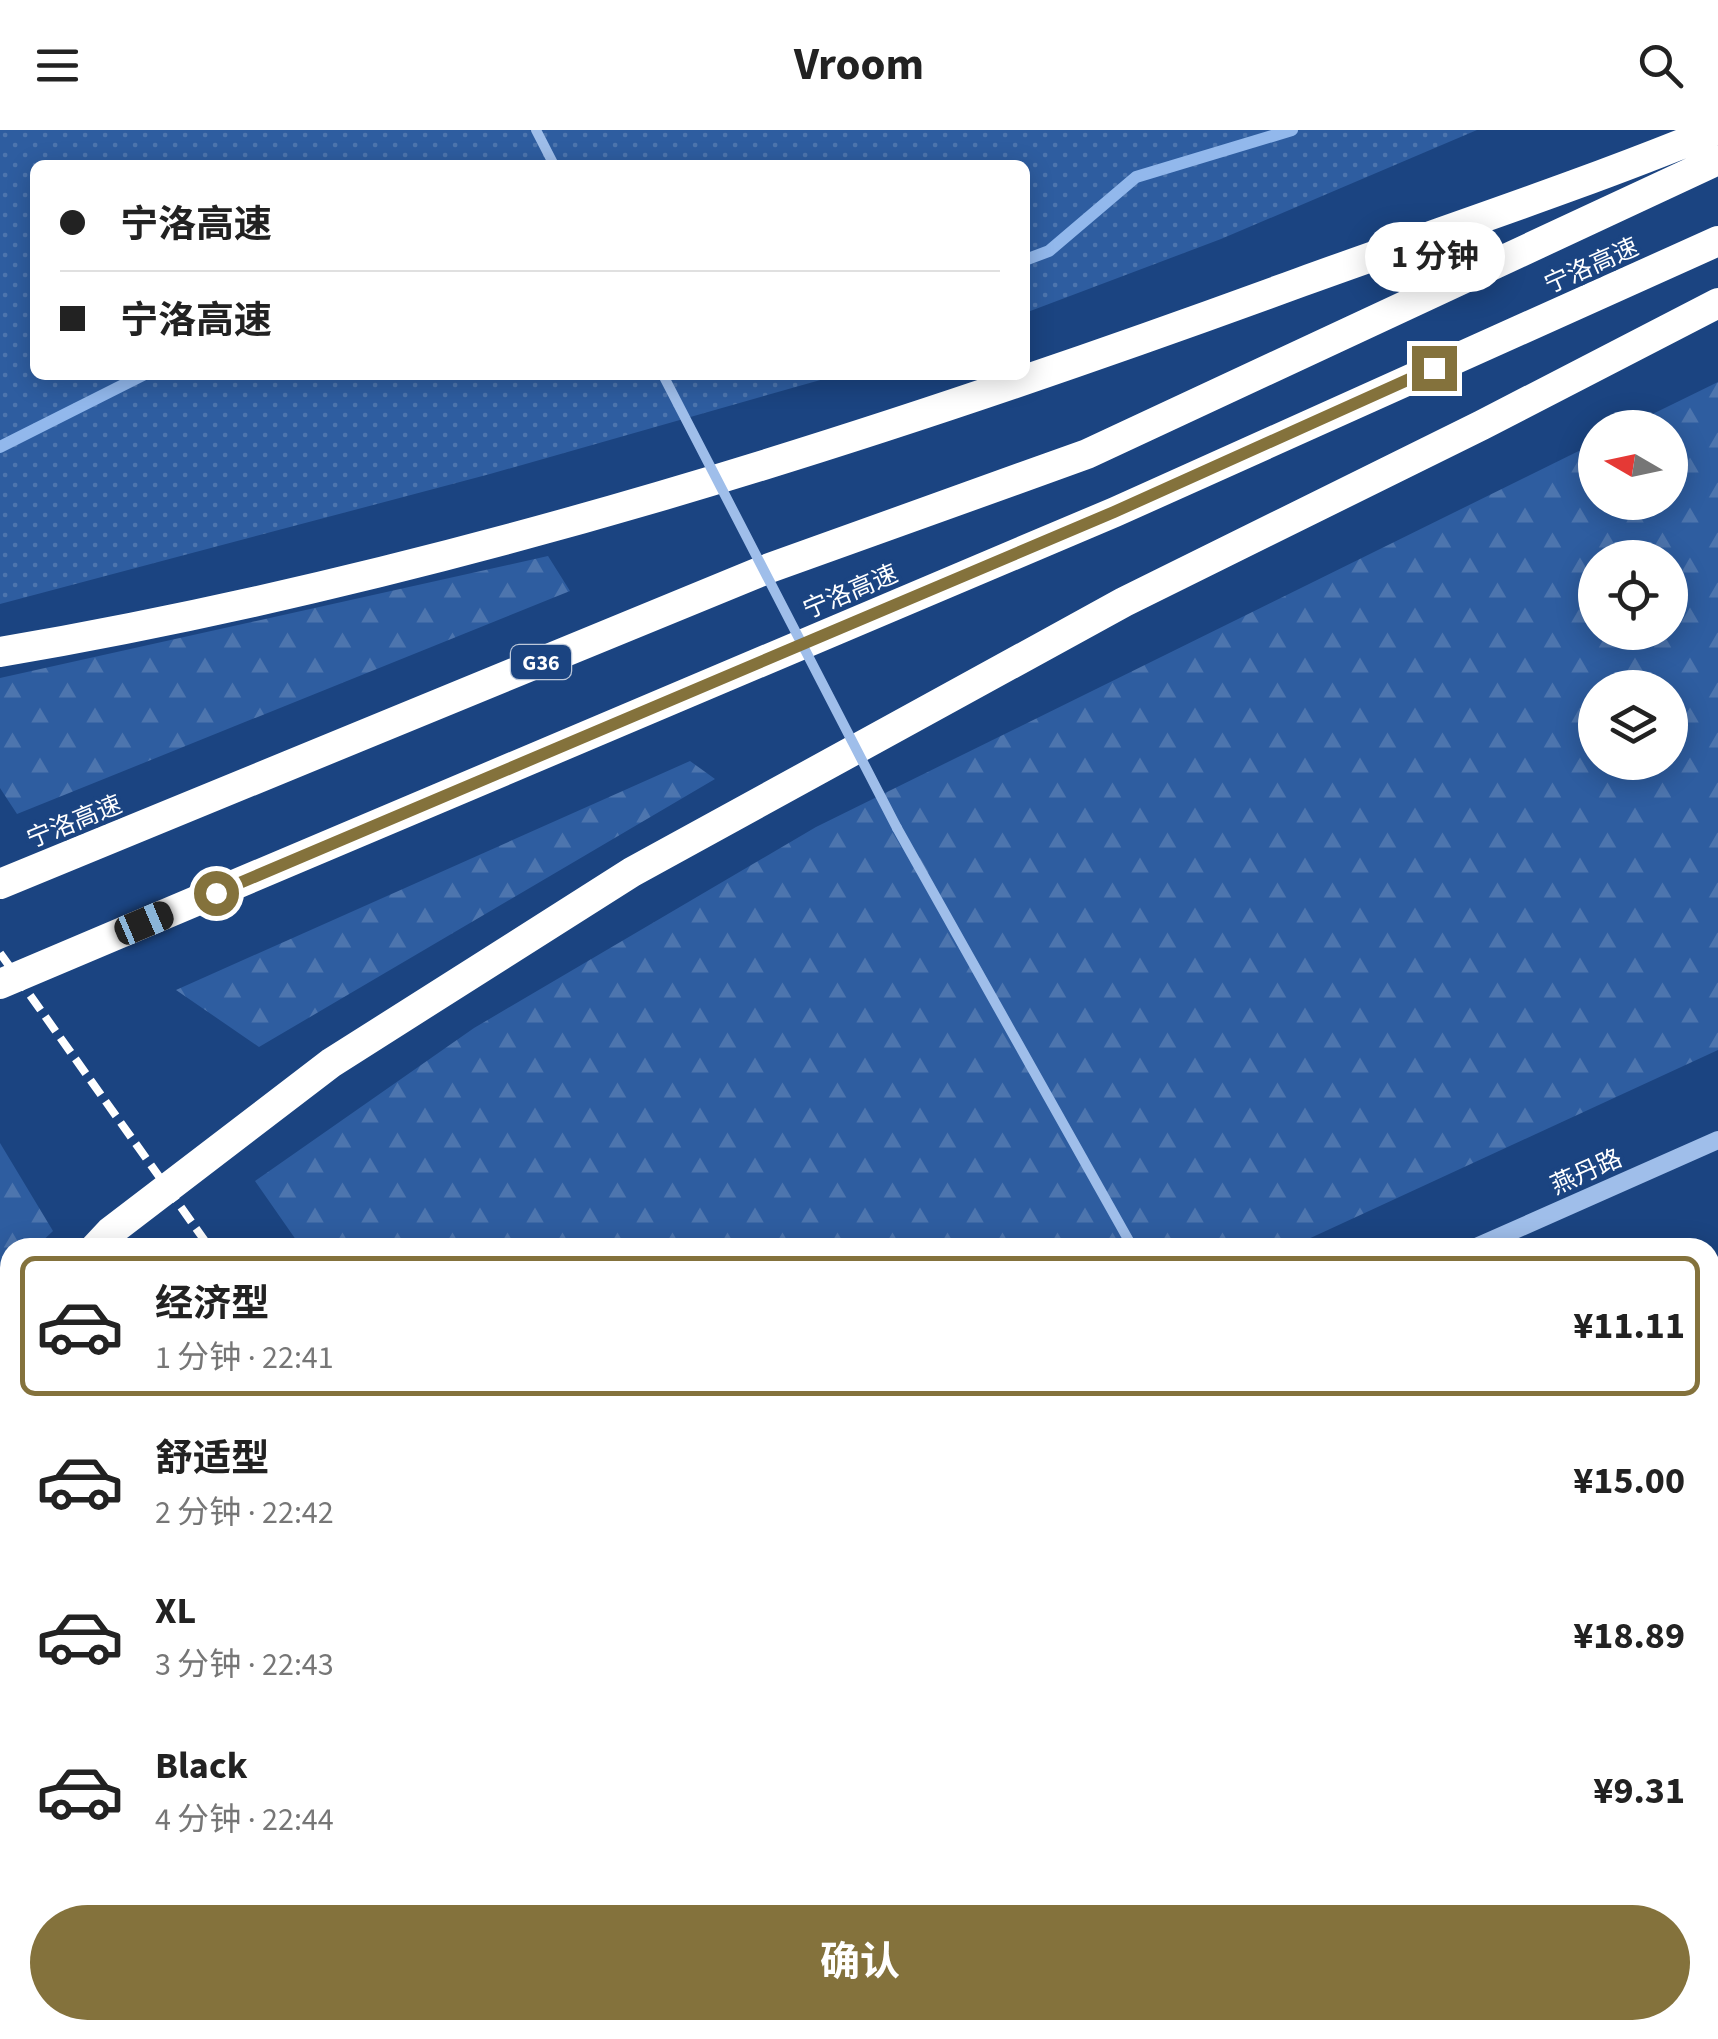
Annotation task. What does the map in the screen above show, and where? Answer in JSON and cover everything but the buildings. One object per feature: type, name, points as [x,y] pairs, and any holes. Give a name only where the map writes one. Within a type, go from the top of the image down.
[{"type":"highway","points":[[0,652],[353,580],[635,504],[1062,370],[1716,130]]},
{"type":"highway","name":"宁洛高速","points":[[0,884],[767,569],[1087,454],[1718,160]]},
{"type":"highway","name":"宁洛高速","points":[[0,984],[1114,512],[1718,241]]},
{"type":"highway","points":[[104,1238],[330,1064],[632,872],[1124,602],[1718,303]]},
{"type":"street","points":[[536,130],[551,160]]},
{"type":"street","points":[[666,380],[897,828],[1127,1238]]},
{"type":"street","name":"燕丹路","points":[[1497,1238],[1718,1140]]},
{"type":"green space","points":[[0,130],[1477,130],[1221,239],[1030,311],[1030,160],[30,160],[30,380],[820,380],[490,474],[0,604]]},
{"type":"green space","points":[[1718,382],[1718,1050],[1311,1238],[295,1238],[255,1181],[474,1028],[816,827],[1578,451],[1578,520],[1688,520],[1688,410],[1661,410]]},
{"type":"green space","points":[[548,556],[570,591],[17,814],[0,788],[0,678]]},
{"type":"green space","points":[[690,761],[715,779],[259,1047],[176,990]]},
{"type":"green space","points":[[0,1143],[53,1231],[46,1238],[0,1238]]},
{"type":"waterway","points":[[1030,258],[1049,251],[1136,177],[1292,130]]},
{"type":"waterway","points":[[0,447],[133,380]]},
{"type":"railway","points":[[0,953],[203,1238]]},
{"type":"route","points":[[216,893],[1114,512],[1434,368]]}]
